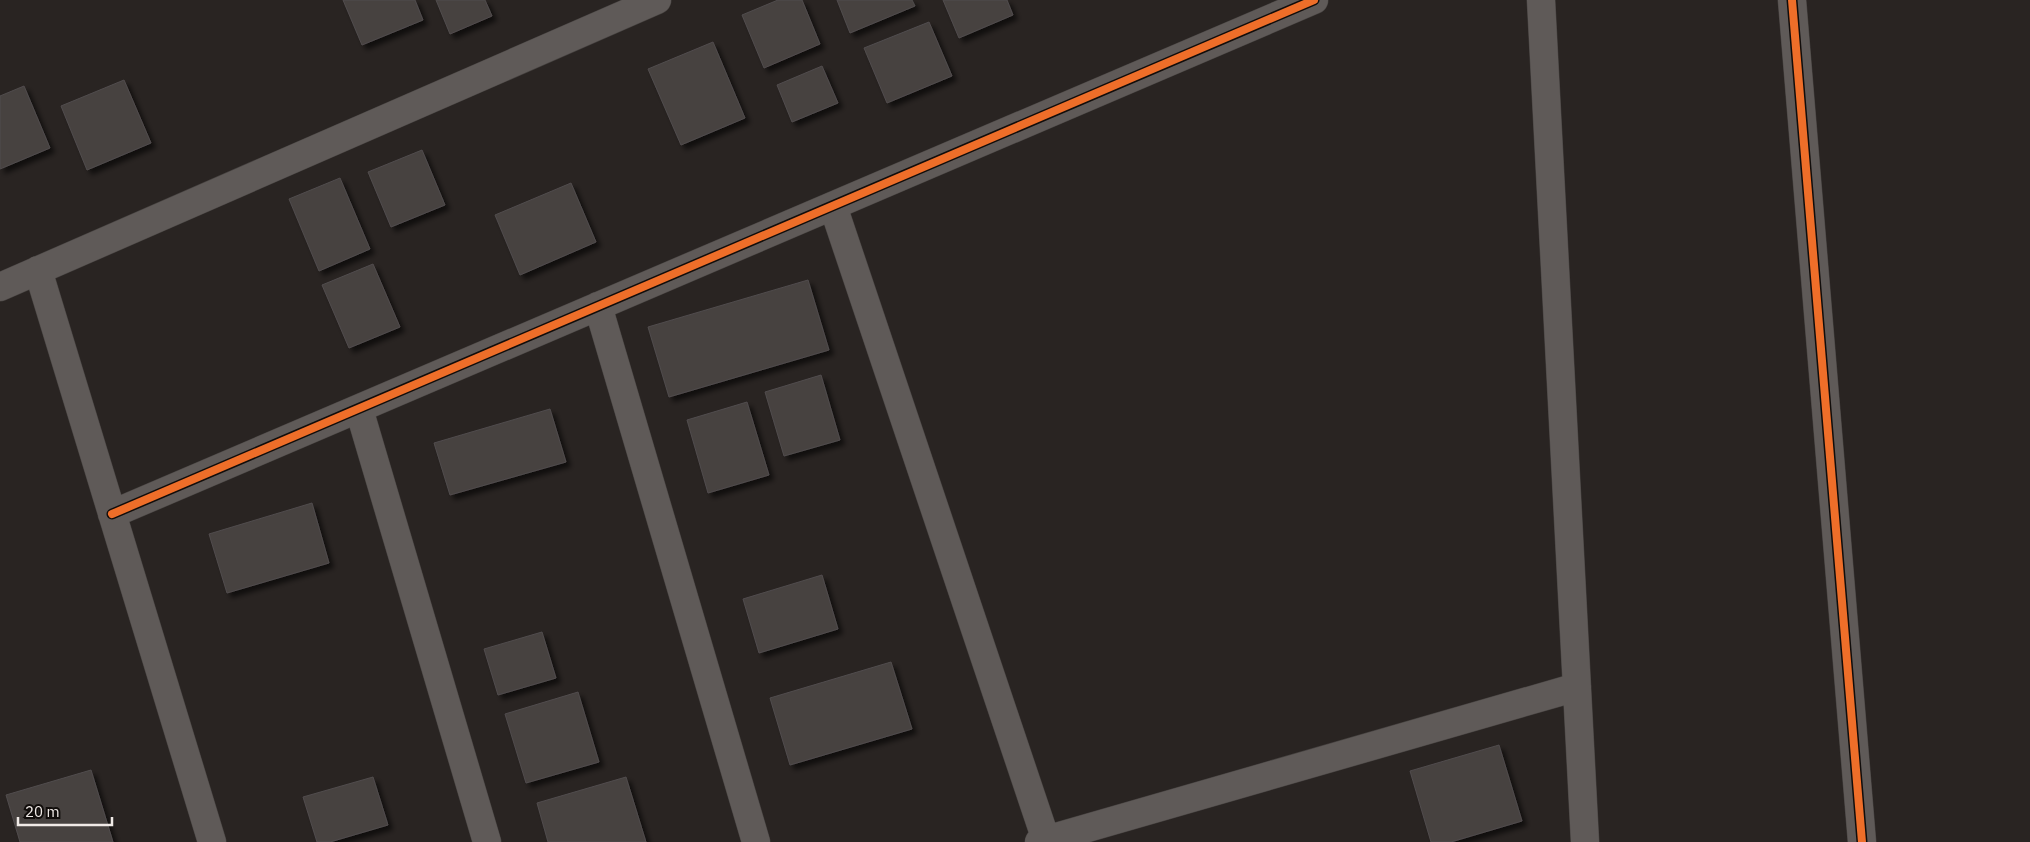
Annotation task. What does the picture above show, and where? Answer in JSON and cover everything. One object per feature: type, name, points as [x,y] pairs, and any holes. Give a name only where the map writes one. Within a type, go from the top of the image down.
[{"type":"street","points":[[0,287],[657,0]]},
{"type":"street","points":[[112,514],[1314,0]]},
{"type":"street","points":[[1541,0],[1585,842]]},
{"type":"street","points":[[1792,0],[1862,842]]},
{"type":"street","points":[[833,206],[1042,841],[1577,687]]},
{"type":"street","points":[[38,270],[212,842]]},
{"type":"street","points":[[598,306],[756,842]]},
{"type":"street","points":[[359,409],[487,842]]},
{"type":"building","points":[[343,0],[415,0],[423,20],[362,45]]},
{"type":"building","points":[[436,0],[485,0],[492,16],[450,34]]},
{"type":"building","points":[[778,0],[802,0],[820,44],[764,68],[742,15]]},
{"type":"building","points":[[837,0],[912,0],[915,6],[850,33]]},
{"type":"building","points":[[943,0],[1007,0],[1013,15],[959,38]]},
{"type":"building","points":[[929,22],[952,76],[887,103],[864,48]]},
{"type":"building","points":[[713,42],[745,118],[681,145],[648,69]]},
{"type":"building","points":[[822,66],[838,103],[792,122],[777,85]]},
{"type":"building","points":[[124,80],[151,143],[87,170],[61,106]]},
{"type":"building","points":[[24,86],[50,148],[0,169],[0,96]]},
{"type":"building","points":[[422,150],[445,205],[391,227],[368,172]]},
{"type":"building","points":[[340,178],[370,249],[319,271],[289,199]]},
{"type":"building","points":[[571,183],[596,242],[520,275],[495,215]]},
{"type":"building","points":[[373,264],[400,327],[349,348],[322,285]]},
{"type":"building","points":[[808,280],[829,350],[669,397],[648,327]]},
{"type":"building","points":[[821,375],[840,440],[784,456],[765,392]]},
{"type":"building","points":[[747,402],[769,475],[708,493],[687,420]]},
{"type":"building","points":[[550,409],[566,462],[450,495],[434,443]]},
{"type":"building","points":[[312,503],[329,563],[227,593],[209,534]]},
{"type":"building","points":[[822,575],[838,629],[759,653],[743,599]]},
{"type":"building","points":[[542,632],[556,678],[498,695],[484,649]]},
{"type":"building","points":[[891,662],[912,729],[790,765],[770,698]]},
{"type":"building","points":[[578,692],[599,762],[526,783],[505,714]]},
{"type":"building","points":[[1499,745],[1522,821],[1451,842],[1431,842],[1410,771]]},
{"type":"building","points":[[91,770],[113,842],[20,842],[6,795]]},
{"type":"building","points":[[373,777],[388,825],[330,842],[317,842],[303,797]]},
{"type":"building","points":[[626,777],[646,842],[548,842],[537,803]]},
{"type":"cycle path","points":[[112,514],[1314,0]]},
{"type":"cycle path","points":[[1792,0],[1862,842]]}]
